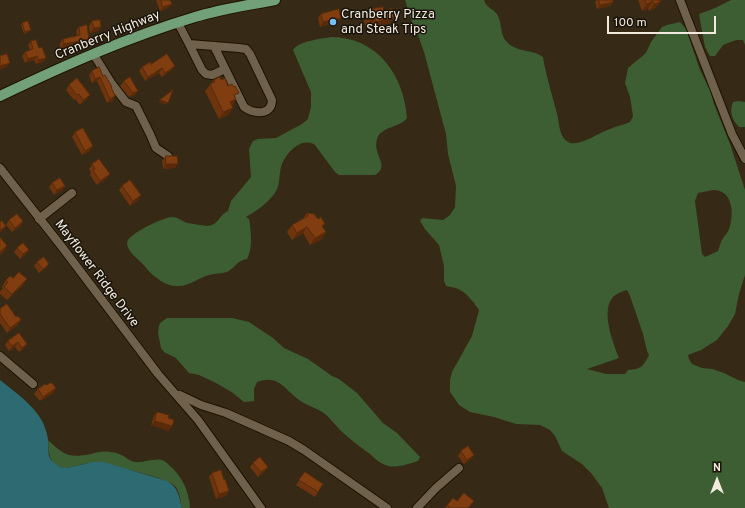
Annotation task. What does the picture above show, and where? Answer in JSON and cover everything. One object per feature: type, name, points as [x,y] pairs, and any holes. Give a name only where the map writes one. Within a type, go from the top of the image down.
[{"type":"main road","name":"Cranberry Highway","points":[[0,96],[148,33],[196,17],[251,2],[275,0]]},
{"type":"street","points":[[680,0],[732,134],[745,159]]},
{"type":"street","points":[[178,23],[202,70],[206,74],[212,75],[225,69]]},
{"type":"street","points":[[189,44],[214,46],[239,48],[246,49],[250,54],[272,100],[272,106],[268,110],[262,112],[249,111],[244,107],[214,46]]},
{"type":"street","points":[[94,55],[112,84],[126,102],[136,106],[156,148],[168,156]]},
{"type":"street","name":"Mayflower Ridge Drive","points":[[0,168],[158,374],[198,420],[261,508]]},
{"type":"street","points":[[39,219],[72,194]]},
{"type":"street","points":[[0,356],[33,384]]},
{"type":"street","name":"Mayflower Ridge Drive","points":[[175,393],[192,402],[226,413],[289,441],[387,508]]},
{"type":"street","points":[[417,508],[436,488],[459,468]]},
{"type":"green space","points":[[405,0],[484,0],[485,3],[498,16],[503,37],[507,42],[515,48],[535,53],[543,57],[561,132],[564,138],[570,143],[585,141],[605,131],[630,122],[633,116],[630,97],[625,83],[628,68],[646,53],[651,42],[662,27],[680,22],[686,29],[700,70],[710,90],[730,144],[745,190],[745,275],[735,314],[717,340],[701,350],[688,355],[692,364],[724,373],[745,382],[745,508],[609,508],[602,488],[591,473],[582,464],[562,451],[555,436],[550,430],[540,425],[516,424],[494,417],[470,412],[459,405],[450,392],[452,372],[472,336],[479,310],[466,294],[456,288],[446,286],[444,281],[444,266],[439,245],[420,221],[422,218],[443,220],[450,215],[455,207],[456,186],[448,154],[446,134],[424,52]],"holes":[[[713,190],[719,191],[728,197],[732,214],[729,228],[718,251],[705,257],[702,254],[695,201],[698,193]],[[627,290],[649,355],[641,367],[628,370],[625,374],[606,374],[587,369],[619,358],[609,329],[608,313],[612,298]]]},
{"type":"green space","points":[[731,0],[745,0],[745,45],[743,40],[736,40],[723,45],[715,56],[710,56],[705,47],[699,14]]},
{"type":"green space","points":[[331,37],[347,39],[362,44],[374,51],[385,61],[394,73],[400,87],[405,102],[407,118],[400,124],[386,129],[379,135],[376,145],[381,164],[379,172],[375,175],[339,175],[335,172],[315,145],[304,143],[299,145],[290,152],[283,162],[280,170],[278,186],[274,195],[262,206],[246,217],[249,219],[251,239],[247,259],[238,262],[227,272],[209,275],[182,286],[170,285],[157,278],[132,254],[128,247],[128,240],[139,231],[162,220],[175,217],[187,223],[207,226],[214,224],[228,211],[231,201],[251,177],[249,149],[253,141],[258,139],[276,138],[302,124],[308,119],[311,107],[311,92],[293,50],[305,42]]},
{"type":"green space","points":[[733,102],[745,102],[745,127],[739,127],[732,115],[731,109]]},
{"type":"green space","points":[[167,318],[232,318],[249,322],[273,338],[284,348],[308,359],[332,376],[339,379],[357,393],[383,423],[397,433],[420,457],[418,461],[395,466],[388,466],[381,463],[341,431],[324,413],[299,400],[276,381],[265,380],[257,382],[254,389],[254,401],[244,402],[218,384],[199,375],[189,373],[176,358],[164,352],[161,348],[158,333],[159,326],[160,323]]},
{"type":"green space","points":[[48,440],[63,453],[72,456],[100,452],[114,452],[135,462],[163,460],[174,469],[184,484],[190,508],[182,508],[179,493],[176,487],[160,478],[97,463],[87,463],[66,468],[59,467],[55,465],[51,459]]},
{"type":"water","points":[[0,380],[27,402],[39,416],[47,434],[49,456],[51,460],[59,467],[67,468],[93,462],[104,462],[167,481],[176,489],[182,508],[0,508]]},
{"type":"building","points":[[161,0],[170,0],[172,4],[163,7]]},
{"type":"building","points":[[599,0],[613,0],[613,2],[600,5]]},
{"type":"building","points":[[645,0],[659,0],[660,2],[654,4],[653,1],[647,4]]},
{"type":"building","points":[[383,7],[384,11],[392,8],[394,17],[376,22],[375,19],[371,20],[369,14],[372,13],[371,9]]},
{"type":"building","points":[[339,9],[341,18],[323,22],[321,14]]},
{"type":"building","points":[[100,20],[101,27],[94,28],[92,21]]},
{"type":"building","points":[[28,21],[31,30],[25,32],[22,23]]},
{"type":"building","points":[[87,25],[89,39],[64,44],[63,39],[80,35],[79,27]]},
{"type":"building","points":[[36,40],[39,48],[42,47],[46,58],[39,60],[37,56],[28,59],[25,52],[33,49],[31,41]]},
{"type":"building","points":[[7,54],[10,63],[0,66],[0,56]]},
{"type":"building","points":[[167,54],[175,66],[165,73],[162,68],[148,77],[142,67],[150,62],[151,64]]},
{"type":"building","points":[[99,67],[103,76],[105,75],[112,87],[115,96],[110,99],[100,77],[95,79],[92,71]]},
{"type":"building","points":[[130,77],[138,91],[133,93],[124,81]]},
{"type":"building","points":[[220,77],[221,80],[225,78],[228,86],[232,84],[234,87],[235,86],[239,93],[234,95],[236,99],[230,102],[233,108],[223,112],[210,84],[215,82],[214,80]]},
{"type":"building","points":[[77,78],[90,95],[83,100],[69,85]]},
{"type":"building","points":[[173,90],[168,103],[160,100]]},
{"type":"building","points":[[83,128],[93,146],[85,151],[75,132]]},
{"type":"building","points":[[166,156],[177,156],[178,164],[166,164]]},
{"type":"building","points":[[99,159],[110,174],[100,181],[93,170],[95,169],[92,164]]},
{"type":"building","points":[[60,178],[65,186],[57,190],[52,183]]},
{"type":"building","points":[[130,180],[141,195],[133,201],[122,186]]},
{"type":"building","points":[[307,213],[314,214],[318,219],[321,217],[325,224],[322,226],[326,232],[315,238],[307,227],[297,233],[292,225],[308,216]]},
{"type":"building","points":[[17,214],[23,221],[15,228],[9,220]]},
{"type":"building","points":[[2,221],[6,226],[0,230],[0,222]]},
{"type":"building","points":[[0,237],[7,246],[0,252]]},
{"type":"building","points":[[23,243],[29,250],[23,254],[17,248]]},
{"type":"building","points":[[44,257],[49,264],[43,269],[37,262]]},
{"type":"building","points":[[19,272],[27,279],[12,294],[4,287],[8,282],[6,280],[10,276],[13,278]]},
{"type":"building","points":[[7,304],[16,317],[18,316],[21,320],[10,328],[0,314],[0,309]]},
{"type":"building","points":[[19,333],[27,344],[22,348],[18,342],[12,346],[8,341]]},
{"type":"building","points":[[52,383],[56,388],[43,397],[38,389],[45,384]]},
{"type":"building","points":[[157,412],[169,415],[168,418],[174,420],[172,426],[155,421]]},
{"type":"building","points":[[468,446],[474,455],[467,460],[461,451]]},
{"type":"building","points":[[260,457],[268,467],[261,472],[253,463]]},
{"type":"building","points":[[221,470],[229,491],[219,494],[212,473]]},
{"type":"building","points":[[305,472],[323,484],[318,492],[299,480]]},
{"type":"building","points":[[464,493],[474,501],[468,508],[451,508],[447,505],[453,498],[457,501]]},
{"type":"place","name":"Cranberry Pizza and Steak Tips","points":[[333,22]]}]
